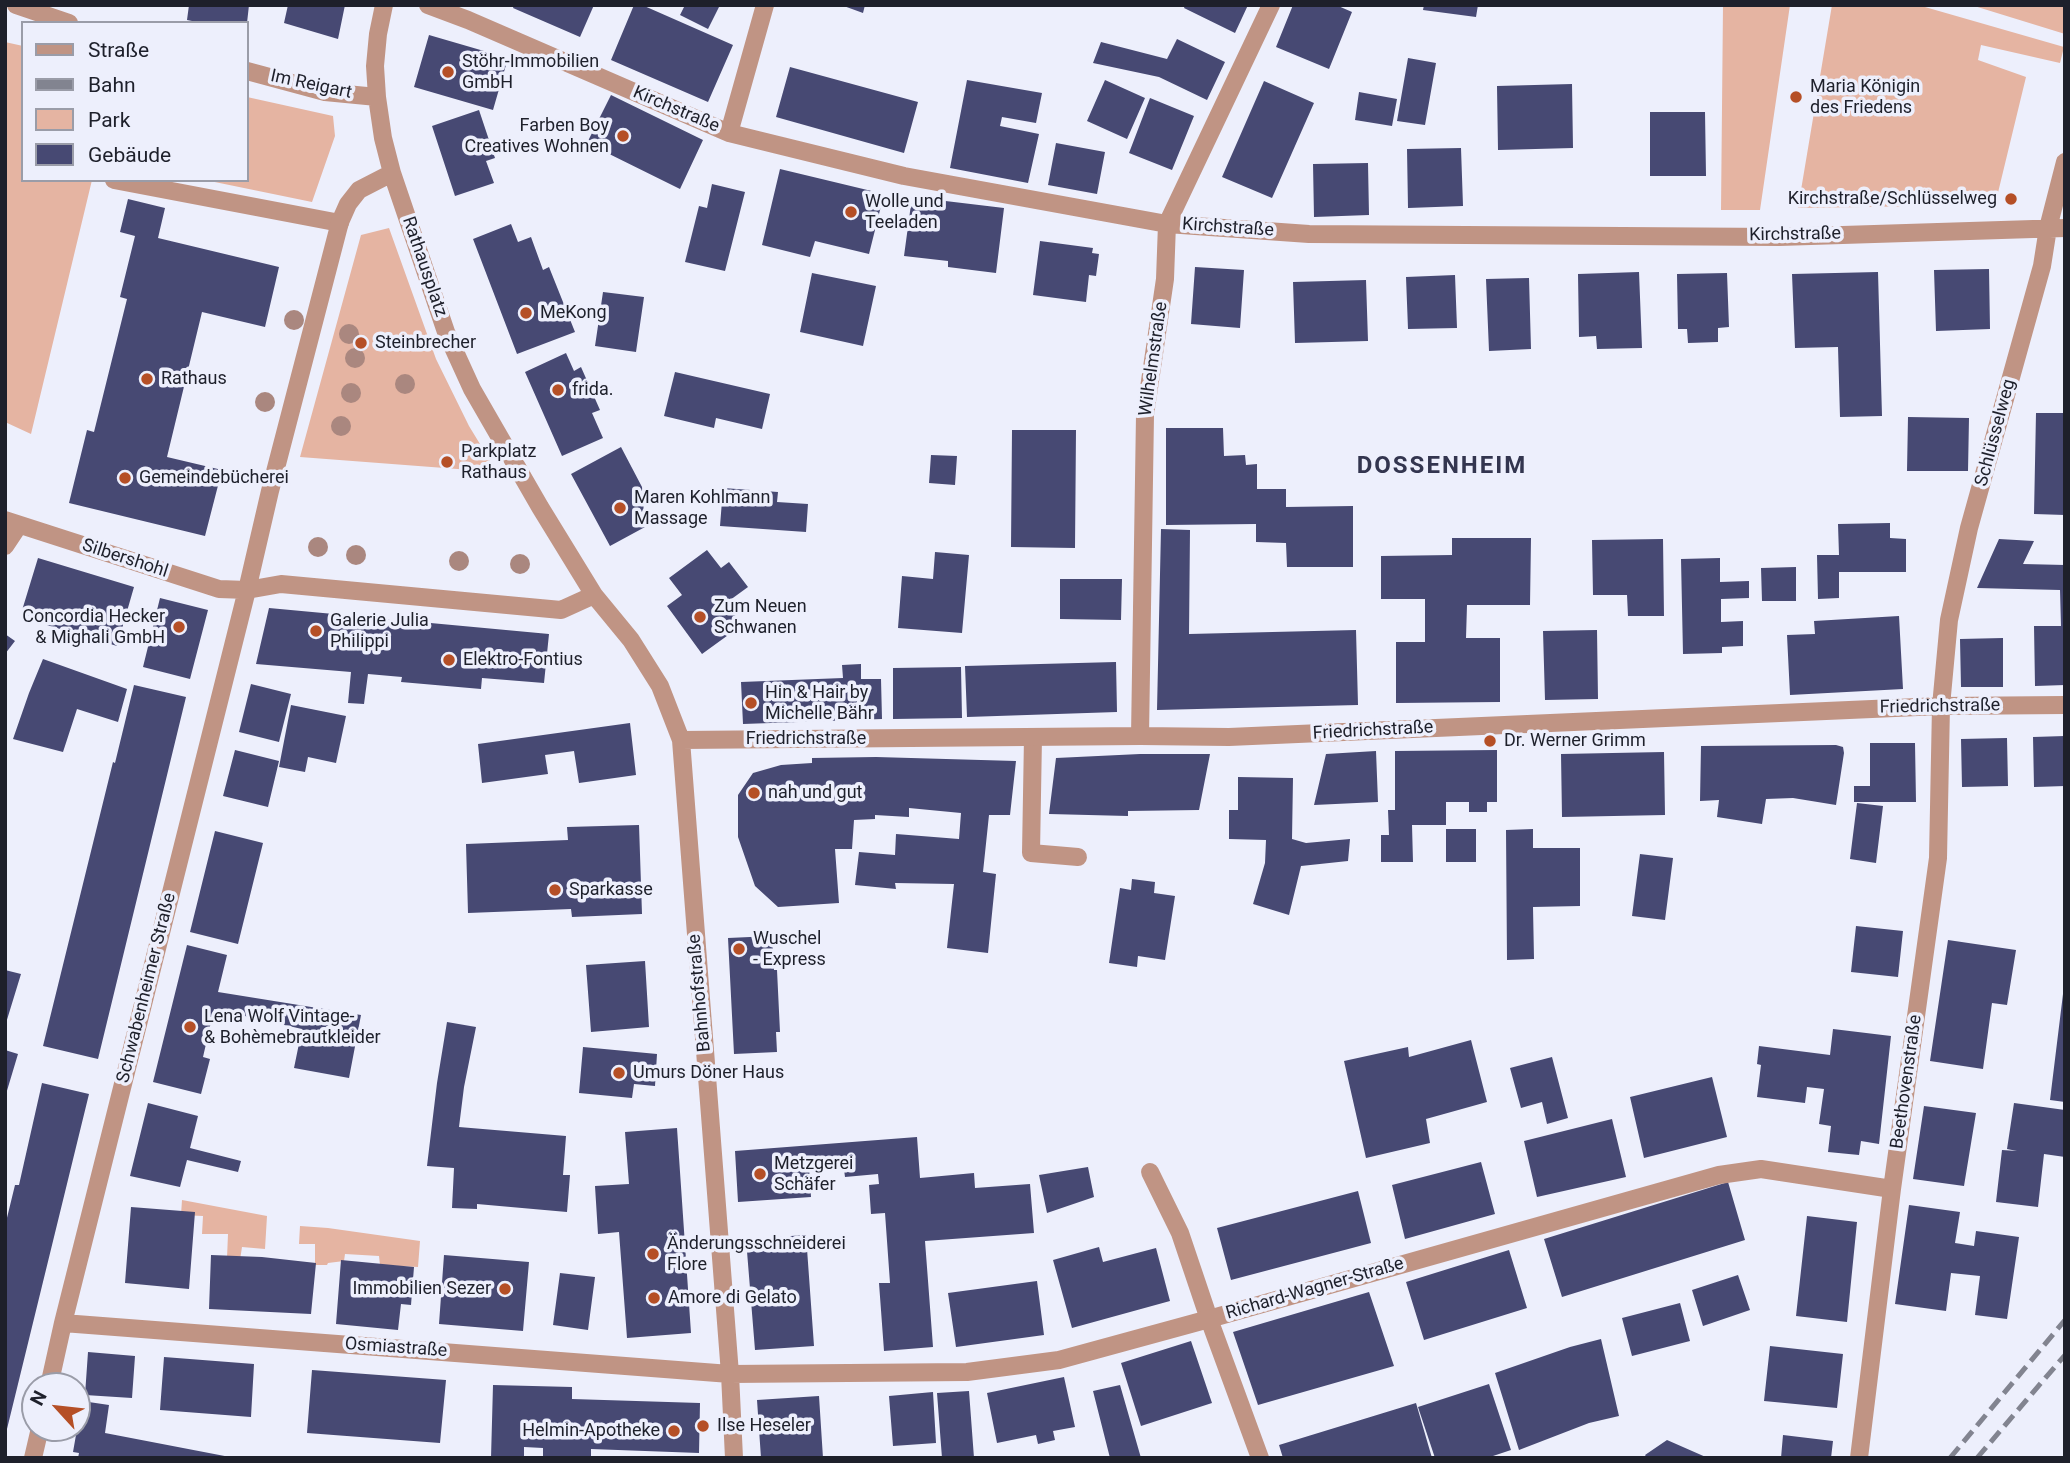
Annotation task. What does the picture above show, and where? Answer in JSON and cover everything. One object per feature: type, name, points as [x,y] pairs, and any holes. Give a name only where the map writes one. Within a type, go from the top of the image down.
[{"type":"street","points":[[16,5],[63,21]]},
{"type":"street","name":"Rathausplatz","points":[[384,5],[378,34],[376,66],[383,138],[392,173],[446,332],[472,388],[594,595]]},
{"type":"street","name":"Kirchstraße","points":[[428,5],[729,133],[904,176],[1167,224],[1309,234],[1779,237],[2057,228]]},
{"type":"street","points":[[729,133],[765,5]]},
{"type":"street","name":"Wilhelmstraße","points":[[1140,736],[1145,415],[1165,279],[1167,224],[1271,5]]},
{"type":"street","name":"Im Reigart","points":[[248,71],[325,92],[377,97]]},
{"type":"street","name":"Schlüsselweg","points":[[1941,706],[1948,620],[1969,528],[2042,266],[2057,228],[2065,162]]},
{"type":"street","points":[[392,173],[359,190],[348,204],[340,223],[247,590],[281,584],[561,610],[594,595]]},
{"type":"street","points":[[125,182],[340,223]]},
{"type":"street","points":[[5,546],[12,522]]},
{"type":"street","name":"Silbershohl","points":[[12,522],[219,589],[247,590]]},
{"type":"street","name":"Schwabenheimer Straße","points":[[52,1372],[247,590]]},
{"type":"street","name":"Bahnhofstraße","points":[[594,595],[631,640],[660,686],[681,740],[730,1374],[734,1458]]},
{"type":"street","name":"Friedrichstraße","points":[[681,740],[1229,737],[1941,706],[2065,705]]},
{"type":"street","name":"Beethovenstraße","points":[[1858,1458],[1938,858],[1941,706]]},
{"type":"street","points":[[1033,737],[1031,853],[1078,857]]},
{"type":"street","name":"Richard-Wagner-Straße","points":[[730,1374],[967,1372],[1059,1360],[1719,1175],[1761,1169],[1892,1189]]},
{"type":"street","points":[[1150,1172],[1180,1233],[1260,1458]]},
{"type":"street","name":"Osmiastraße","points":[[63,1323],[730,1374]]},
{"type":"green space","points":[[1723,5],[1790,5],[1760,210],[1721,210]]},
{"type":"green space","points":[[1832,5],[1918,5],[2064,47],[2060,63],[1981,45],[1978,60],[2026,77],[1995,205],[1798,208]]},
{"type":"green space","points":[[1971,5],[2065,5],[2065,34]]},
{"type":"green space","points":[[5,42],[21,46],[21,182],[92,182],[31,434],[5,422]]},
{"type":"green space","points":[[248,97],[333,116],[335,136],[312,202],[215,182],[248,182]]},
{"type":"green space","points":[[389,228],[436,359],[469,426],[497,472],[300,457],[361,235]]},
{"type":"green space","points":[[182,1200],[267,1216],[265,1249],[242,1247],[240,1260],[227,1258],[228,1234],[202,1234],[203,1216],[181,1215]]},
{"type":"green space","points":[[300,1226],[420,1241],[418,1267],[380,1265],[379,1256],[345,1254],[344,1261],[315,1265],[315,1244],[299,1244]]},
{"type":"building","points":[[189,5],[249,5],[247,21],[187,20]]},
{"type":"building","points":[[288,5],[345,5],[338,39],[284,23]]},
{"type":"building","points":[[514,5],[594,5],[580,37],[513,8]]},
{"type":"building","points":[[634,5],[642,5],[733,45],[708,102],[611,60]]},
{"type":"building","points":[[685,5],[720,5],[708,29],[680,15]]},
{"type":"building","points":[[841,5],[865,5],[863,13]]},
{"type":"building","points":[[1185,5],[1248,5],[1235,33],[1184,8]]},
{"type":"building","points":[[1293,5],[1336,5],[1352,12],[1329,69],[1276,47]]},
{"type":"building","points":[[1424,5],[1478,5],[1476,17],[1423,10]]},
{"type":"building","points":[[429,35],[508,58],[493,110],[414,87]]},
{"type":"building","points":[[1177,39],[1225,62],[1207,100],[1159,77],[1093,63],[1101,42],[1167,59]]},
{"type":"building","points":[[1408,58],[1436,63],[1425,125],[1397,121]]},
{"type":"building","points":[[790,67],[918,102],[904,153],[776,117]]},
{"type":"building","points":[[967,80],[1042,93],[1036,123],[1002,117],[1000,126],[1039,134],[1028,183],[950,168]]},
{"type":"building","points":[[1105,80],[1145,98],[1127,139],[1087,121]]},
{"type":"building","points":[[1264,81],[1314,103],[1272,198],[1222,177]]},
{"type":"building","points":[[1572,84],[1573,148],[1498,150],[1497,86]]},
{"type":"building","points":[[1359,92],[1397,99],[1392,126],[1355,120]]},
{"type":"building","points":[[611,95],[703,140],[680,189],[587,143]]},
{"type":"building","points":[[1150,98],[1194,116],[1172,170],[1129,153]]},
{"type":"building","points":[[479,110],[495,158],[486,161],[494,183],[455,196],[432,126]]},
{"type":"building","points":[[1650,112],[1705,112],[1706,176],[1650,176]]},
{"type":"building","points":[[1056,143],[1105,152],[1097,194],[1048,185]]},
{"type":"building","points":[[1461,148],[1463,206],[1408,208],[1407,149]]},
{"type":"building","points":[[1368,163],[1369,215],[1314,217],[1313,164]]},
{"type":"building","points":[[780,169],[884,194],[869,254],[815,241],[810,257],[762,245]]},
{"type":"building","points":[[712,184],[745,192],[725,271],[685,262],[699,206],[707,208]]},
{"type":"building","points":[[912,197],[1004,208],[996,273],[948,267],[948,261],[904,256]]},
{"type":"building","name":"Rathaus","points":[[128,199],[165,208],[158,238],[279,267],[265,327],[202,312],[167,457],[222,470],[205,536],[69,503],[87,430],[94,432],[127,299],[120,297],[135,236],[120,232]]},
{"type":"building","points":[[511,224],[518,242],[531,237],[543,270],[549,267],[575,332],[517,354],[473,239]]},
{"type":"building","points":[[1040,241],[1093,248],[1092,253],[1099,254],[1096,276],[1089,275],[1086,302],[1033,295]]},
{"type":"building","points":[[1195,267],[1244,270],[1240,328],[1191,324]]},
{"type":"building","points":[[1989,269],[1990,329],[1936,331],[1934,270]]},
{"type":"building","points":[[1639,272],[1642,348],[1597,349],[1596,336],[1579,337],[1578,274]]},
{"type":"building","points":[[1878,272],[1882,416],[1840,417],[1838,347],[1795,348],[1792,274]]},
{"type":"building","points":[[812,273],[876,286],[863,346],[800,332]]},
{"type":"building","points":[[1727,273],[1729,327],[1718,328],[1718,342],[1688,343],[1687,329],[1678,329],[1677,274]]},
{"type":"building","points":[[1455,275],[1457,328],[1408,329],[1406,277]]},
{"type":"building","points":[[1529,278],[1531,349],[1489,351],[1486,279]]},
{"type":"building","points":[[1366,280],[1368,341],[1295,343],[1293,282]]},
{"type":"building","points":[[603,292],[644,297],[636,352],[595,346]]},
{"type":"building","points":[[566,353],[574,371],[581,367],[600,410],[592,413],[603,438],[562,456],[525,372]]},
{"type":"building","points":[[675,372],[770,394],[762,429],[716,418],[714,428],[664,416]]},
{"type":"building","points":[[2036,413],[2065,413],[2065,515],[2034,514]]},
{"type":"building","points":[[1908,417],[1969,418],[1968,471],[1907,471]]},
{"type":"building","points":[[1166,428],[1223,428],[1224,456],[1245,455],[1246,465],[1257,464],[1257,489],[1286,489],[1286,507],[1353,506],[1353,567],[1287,567],[1286,543],[1256,542],[1256,524],[1166,525]]},
{"type":"building","points":[[1012,430],[1076,430],[1075,548],[1011,547]]},
{"type":"building","points":[[621,447],[642,487],[645,527],[610,546],[571,474]]},
{"type":"building","points":[[931,455],[957,456],[955,485],[929,483]]},
{"type":"building","points":[[723,488],[778,492],[777,502],[808,504],[806,532],[720,526]]},
{"type":"building","points":[[1890,523],[1890,538],[1906,539],[1906,572],[1839,572],[1839,598],[1818,599],[1817,555],[1839,555],[1838,524]]},
{"type":"building","points":[[1161,529],[1190,530],[1189,634],[1356,630],[1358,705],[1157,710]]},
{"type":"building","points":[[1452,538],[1531,538],[1530,605],[1467,605],[1466,638],[1500,638],[1500,702],[1396,703],[1396,642],[1425,642],[1425,599],[1381,599],[1381,556],[1452,555]]},
{"type":"building","points":[[1663,539],[1664,616],[1628,616],[1627,595],[1593,595],[1592,540]]},
{"type":"building","points":[[1999,539],[2034,541],[2023,564],[2065,565],[2065,685],[2035,686],[2034,626],[2061,626],[2060,590],[1977,588]]},
{"type":"building","points":[[707,550],[721,568],[729,562],[748,587],[726,603],[742,625],[702,654],[667,606],[682,595],[669,578]]},
{"type":"building","points":[[935,552],[969,555],[962,633],[898,628],[902,576],[933,579]]},
{"type":"building","points":[[38,558],[134,587],[117,646],[20,617]]},
{"type":"building","points":[[1720,558],[1720,582],[1749,581],[1749,598],[1721,599],[1721,622],[1743,621],[1743,646],[1722,647],[1722,653],[1683,654],[1681,559]]},
{"type":"building","points":[[1796,567],[1796,601],[1762,601],[1761,568]]},
{"type":"building","points":[[1060,579],[1122,579],[1121,620],[1060,619]]},
{"type":"building","points":[[160,598],[208,610],[190,679],[143,667]]},
{"type":"building","points":[[269,608],[549,634],[544,683],[482,678],[481,689],[401,682],[402,677],[368,674],[364,704],[348,703],[351,672],[256,664]]},
{"type":"building","points":[[1899,616],[1903,689],[1790,695],[1787,635],[1815,634],[1814,621]]},
{"type":"building","points":[[1597,630],[1598,699],[1545,700],[1543,631]]},
{"type":"building","points":[[5,634],[15,641],[5,654]]},
{"type":"building","points":[[2003,638],[2003,687],[1961,687],[1960,639]]},
{"type":"building","points":[[43,659],[127,689],[118,722],[77,709],[63,752],[13,739]]},
{"type":"building","points":[[1116,662],[1117,712],[967,717],[965,666]]},
{"type":"building","points":[[861,664],[861,679],[881,679],[882,719],[743,724],[741,682],[843,678],[842,665]]},
{"type":"building","points":[[961,667],[962,718],[893,719],[893,668]]},
{"type":"building","points":[[251,684],[291,694],[279,742],[239,732]]},
{"type":"building","points":[[134,685],[186,697],[98,1059],[43,1046]]},
{"type":"building","points":[[291,705],[346,716],[336,763],[308,757],[305,772],[279,767]]},
{"type":"building","points":[[630,723],[636,775],[579,783],[574,751],[545,755],[548,774],[482,783],[478,744]]},
{"type":"building","points":[[2065,736],[2065,786],[2034,787],[2033,737]]},
{"type":"building","points":[[2007,738],[2008,786],[1962,787],[1961,739]]},
{"type":"building","points":[[1870,743],[1915,743],[1916,802],[1854,802],[1854,786],[1870,786]]},
{"type":"building","points":[[1701,746],[1843,747],[1844,753],[1836,805],[1793,798],[1766,799],[1762,824],[1717,817],[1719,800],[1700,801]]},
{"type":"building","points":[[235,750],[279,761],[268,807],[223,796]]},
{"type":"building","points":[[1497,750],[1497,802],[1487,802],[1487,812],[1469,812],[1469,802],[1446,802],[1446,825],[1412,825],[1413,862],[1381,862],[1381,835],[1389,835],[1388,810],[1395,810],[1395,751]]},
{"type":"building","points":[[1376,751],[1378,802],[1314,805],[1326,754]]},
{"type":"building","points":[[1664,752],[1665,815],[1562,817],[1561,754]]},
{"type":"building","points":[[1210,754],[1199,810],[1128,811],[1128,816],[1049,814],[1056,758]]},
{"type":"building","points":[[812,758],[1016,761],[1010,815],[989,815],[983,872],[996,874],[988,953],[947,948],[954,884],[895,883],[896,889],[855,885],[859,852],[895,855],[896,834],[959,839],[961,813],[909,808],[909,817],[875,815],[875,819],[854,820],[852,849],[835,849],[839,903],[778,907],[755,886],[738,837],[738,795],[753,773],[781,765],[812,763]]},
{"type":"building","points":[[1238,777],[1293,778],[1292,839],[1306,843],[1350,839],[1348,861],[1301,866],[1289,915],[1253,904],[1265,863],[1266,840],[1229,839],[1229,810],[1238,810]]},
{"type":"building","points":[[1857,803],[1883,806],[1876,863],[1850,859]]},
{"type":"building","name":"Sparkasse","points":[[639,825],[642,914],[572,917],[571,909],[468,913],[466,844],[568,840],[567,827]]},
{"type":"building","points":[[1446,829],[1476,829],[1476,862],[1446,862]]},
{"type":"building","points":[[1533,829],[1533,848],[1580,848],[1580,906],[1533,907],[1534,959],[1507,960],[1506,830]]},
{"type":"building","points":[[215,831],[263,843],[238,944],[190,932]]},
{"type":"building","points":[[1640,854],[1673,858],[1665,920],[1632,916]]},
{"type":"building","points":[[1132,879],[1155,882],[1154,893],[1175,896],[1165,960],[1138,956],[1137,967],[1109,963],[1120,888],[1131,890]]},
{"type":"building","points":[[1856,926],[1903,931],[1898,977],[1851,972]]},
{"type":"building","points":[[772,936],[774,970],[777,970],[780,1032],[776,1032],[777,1052],[734,1054],[728,938]]},
{"type":"building","points":[[1948,940],[2016,950],[2007,1005],[1992,1003],[1983,1069],[1930,1061]]},
{"type":"building","points":[[187,945],[227,955],[218,992],[361,1015],[349,1078],[294,1068],[302,1029],[214,1009],[203,1057],[210,1059],[201,1094],[153,1082]]},
{"type":"building","points":[[645,961],[649,1027],[591,1032],[586,965]]},
{"type":"building","points":[[5,970],[21,974],[6,1023],[5,1023]]},
{"type":"building","points":[[2065,994],[2065,1102],[2050,1100]]},
{"type":"building","points":[[447,1022],[476,1027],[459,1127],[566,1136],[563,1175],[570,1175],[567,1212],[477,1204],[477,1209],[452,1208],[454,1168],[427,1166]]},
{"type":"building","points":[[1833,1029],[1891,1036],[1879,1144],[1861,1141],[1859,1155],[1828,1152],[1831,1126],[1819,1124],[1824,1089],[1807,1087],[1805,1103],[1757,1097],[1761,1065],[1757,1064],[1759,1046],[1830,1055]]},
{"type":"building","points":[[1471,1040],[1487,1102],[1426,1119],[1430,1143],[1366,1158],[1344,1061],[1408,1047],[1409,1057]]},
{"type":"building","points":[[583,1047],[657,1054],[655,1086],[634,1084],[632,1098],[579,1093]]},
{"type":"building","points":[[5,1050],[18,1054],[6,1094],[5,1094]]},
{"type":"building","points":[[1552,1057],[1568,1118],[1547,1124],[1542,1102],[1521,1108],[1510,1068]]},
{"type":"building","points":[[1712,1077],[1727,1137],[1644,1158],[1630,1097]]},
{"type":"building","points":[[42,1083],[89,1094],[6,1433],[5,1226],[15,1185],[19,1185]]},
{"type":"building","points":[[148,1103],[198,1116],[190,1148],[241,1161],[238,1172],[187,1160],[180,1187],[130,1176]]},
{"type":"building","points":[[2014,1103],[2065,1110],[2065,1157],[2044,1154],[2038,1207],[1996,1202],[2002,1150],[2017,1151],[2007,1149]]},
{"type":"building","points":[[1924,1106],[1976,1113],[1964,1186],[1913,1179]]},
{"type":"building","points":[[1612,1119],[1626,1177],[1537,1197],[1524,1141]]},
{"type":"building","points":[[677,1128],[691,1333],[627,1338],[619,1232],[598,1234],[595,1186],[629,1184],[625,1132]]},
{"type":"building","points":[[917,1137],[920,1178],[974,1173],[975,1188],[1030,1184],[1034,1233],[925,1241],[933,1347],[884,1351],[879,1283],[890,1283],[885,1213],[871,1214],[869,1185],[879,1184],[878,1174],[845,1177],[843,1162],[809,1165],[811,1197],[738,1202],[735,1151]]},
{"type":"building","points":[[1481,1162],[1495,1214],[1405,1239],[1392,1185]]},
{"type":"building","points":[[1088,1167],[1094,1197],[1047,1213],[1039,1175]]},
{"type":"building","points":[[1728,1182],[1745,1240],[1562,1297],[1544,1239]]},
{"type":"building","points":[[1358,1191],[1371,1243],[1231,1280],[1217,1228]]},
{"type":"building","points":[[1909,1205],[1960,1212],[1955,1243],[1974,1246],[1976,1231],[2019,1237],[2007,1319],[1975,1315],[1980,1276],[1951,1273],[1946,1311],[1895,1304]]},
{"type":"building","points":[[131,1207],[195,1212],[189,1289],[125,1283]]},
{"type":"building","points":[[1807,1216],[1857,1222],[1847,1322],[1796,1316]]},
{"type":"building","points":[[806,1235],[814,1346],[755,1350],[746,1239]]},
{"type":"building","points":[[1099,1247],[1103,1262],[1156,1248],[1170,1301],[1072,1328],[1053,1260]]},
{"type":"building","points":[[1509,1250],[1527,1308],[1424,1340],[1406,1282]]},
{"type":"building","points":[[211,1255],[316,1263],[311,1314],[209,1309]]},
{"type":"building","points":[[444,1255],[529,1262],[523,1331],[439,1324]]},
{"type":"building","points":[[341,1260],[414,1267],[411,1305],[401,1304],[398,1330],[336,1324]]},
{"type":"building","points":[[560,1273],[595,1277],[588,1330],[553,1325]]},
{"type":"building","points":[[1738,1275],[1750,1310],[1703,1326],[1692,1290]]},
{"type":"building","points":[[1037,1281],[1044,1335],[956,1347],[948,1293]]},
{"type":"building","points":[[1369,1292],[1394,1366],[1258,1405],[1233,1332]]},
{"type":"building","points":[[1680,1303],[1690,1341],[1632,1356],[1622,1318]]},
{"type":"building","points":[[1601,1339],[1619,1416],[1589,1423],[1519,1450],[1495,1373]]},
{"type":"building","points":[[1191,1341],[1212,1403],[1141,1426],[1121,1363]]},
{"type":"building","points":[[1770,1346],[1843,1354],[1837,1408],[1764,1401]]},
{"type":"building","points":[[88,1352],[135,1356],[132,1398],[91,1395],[91,1372],[87,1372]]},
{"type":"building","points":[[164,1357],[254,1364],[251,1417],[160,1410]]},
{"type":"building","points":[[312,1370],[446,1380],[440,1443],[307,1433]]},
{"type":"building","points":[[1064,1377],[1075,1427],[1053,1431],[1055,1440],[1038,1444],[1036,1435],[997,1443],[987,1393]]},
{"type":"building","points":[[1489,1384],[1511,1450],[1487,1458],[1435,1458],[1418,1407]]},
{"type":"building","points":[[493,1385],[572,1387],[572,1399],[700,1403],[699,1453],[591,1449],[591,1458],[543,1458],[543,1448],[524,1447],[524,1458],[491,1458]]},
{"type":"building","points":[[1120,1385],[1141,1458],[1110,1458],[1093,1391]]},
{"type":"building","points":[[969,1391],[974,1458],[942,1458],[937,1393]]},
{"type":"building","points":[[933,1392],[936,1443],[893,1446],[889,1396]]},
{"type":"building","points":[[819,1396],[823,1458],[761,1458],[757,1400]]},
{"type":"building","points":[[91,1402],[109,1405],[105,1433],[235,1458],[78,1458],[79,1453],[73,1452],[75,1442],[91,1442]]},
{"type":"building","points":[[1416,1403],[1432,1458],[1283,1458],[1279,1445]]},
{"type":"building","points":[[1783,1435],[1833,1441],[1831,1458],[1781,1458]]},
{"type":"building","points":[[1667,1440],[1708,1458],[1647,1458],[1645,1455]]},
{"type":"railway","points":[[1950,1458],[2065,1320]]},
{"type":"railway","points":[[1977,1458],[2065,1355]]},
{"type":"place","name":"Stöhr-Immobilien GmbH","points":[[448,72]]},
{"type":"place","name":"Maria Königin des Friedens","points":[[1796,97]]},
{"type":"place","name":"Farben Boy Creatives Wohnen","points":[[623,136]]},
{"type":"place","name":"Kirchstraße/Schlüsselweg","points":[[2011,199]]},
{"type":"place","name":"Wolle und Teeladen","points":[[851,212]]},
{"type":"place","name":"MeKong","points":[[526,313]]},
{"type":"place","name":"Steinbrecher","points":[[361,343]]},
{"type":"place","name":"Rathaus","points":[[147,379]]},
{"type":"place","name":"frida.","points":[[558,390]]},
{"type":"place","name":"Parkplatz Rathaus","points":[[447,462]]},
{"type":"place","name":"Gemeindebücherei","points":[[125,478]]},
{"type":"place","name":"Maren Kohlmann Massage","points":[[620,508]]},
{"type":"place","name":"Zum Neuen Schwanen","points":[[700,617]]},
{"type":"place","name":"Concordia Hecker & Mighali GmbH","points":[[179,627]]},
{"type":"place","name":"Galerie Julia Philippi","points":[[316,631]]},
{"type":"place","name":"Elektro-Fontius","points":[[449,660]]},
{"type":"place","name":"Hin & Hair by Michelle Bähr","points":[[751,703]]},
{"type":"place","name":"Dr. Werner Grimm","points":[[1490,741]]},
{"type":"place","name":"nah und gut","points":[[754,793]]},
{"type":"place","name":"Sparkasse","points":[[555,890]]},
{"type":"place","name":"Wuschel - Express","points":[[739,949]]},
{"type":"place","name":"Lena Wolf Vintage- & Bohèmebrautkleider","points":[[190,1027]]},
{"type":"place","name":"Umurs Döner Haus","points":[[619,1073]]},
{"type":"place","name":"Metzgerei Schäfer","points":[[760,1174]]},
{"type":"place","name":"Änderungsschneiderei Flore","points":[[653,1254]]},
{"type":"place","name":"Immobilien Sezer","points":[[505,1289]]},
{"type":"place","name":"Amore di Gelato","points":[[654,1298]]},
{"type":"place","name":"Ilse Heseler","points":[[703,1426]]},
{"type":"place","name":"Helmin-Apotheke","points":[[674,1431]]},
{"type":"district","name":"DOSSENHEIM","points":[[1442,467]]}]
